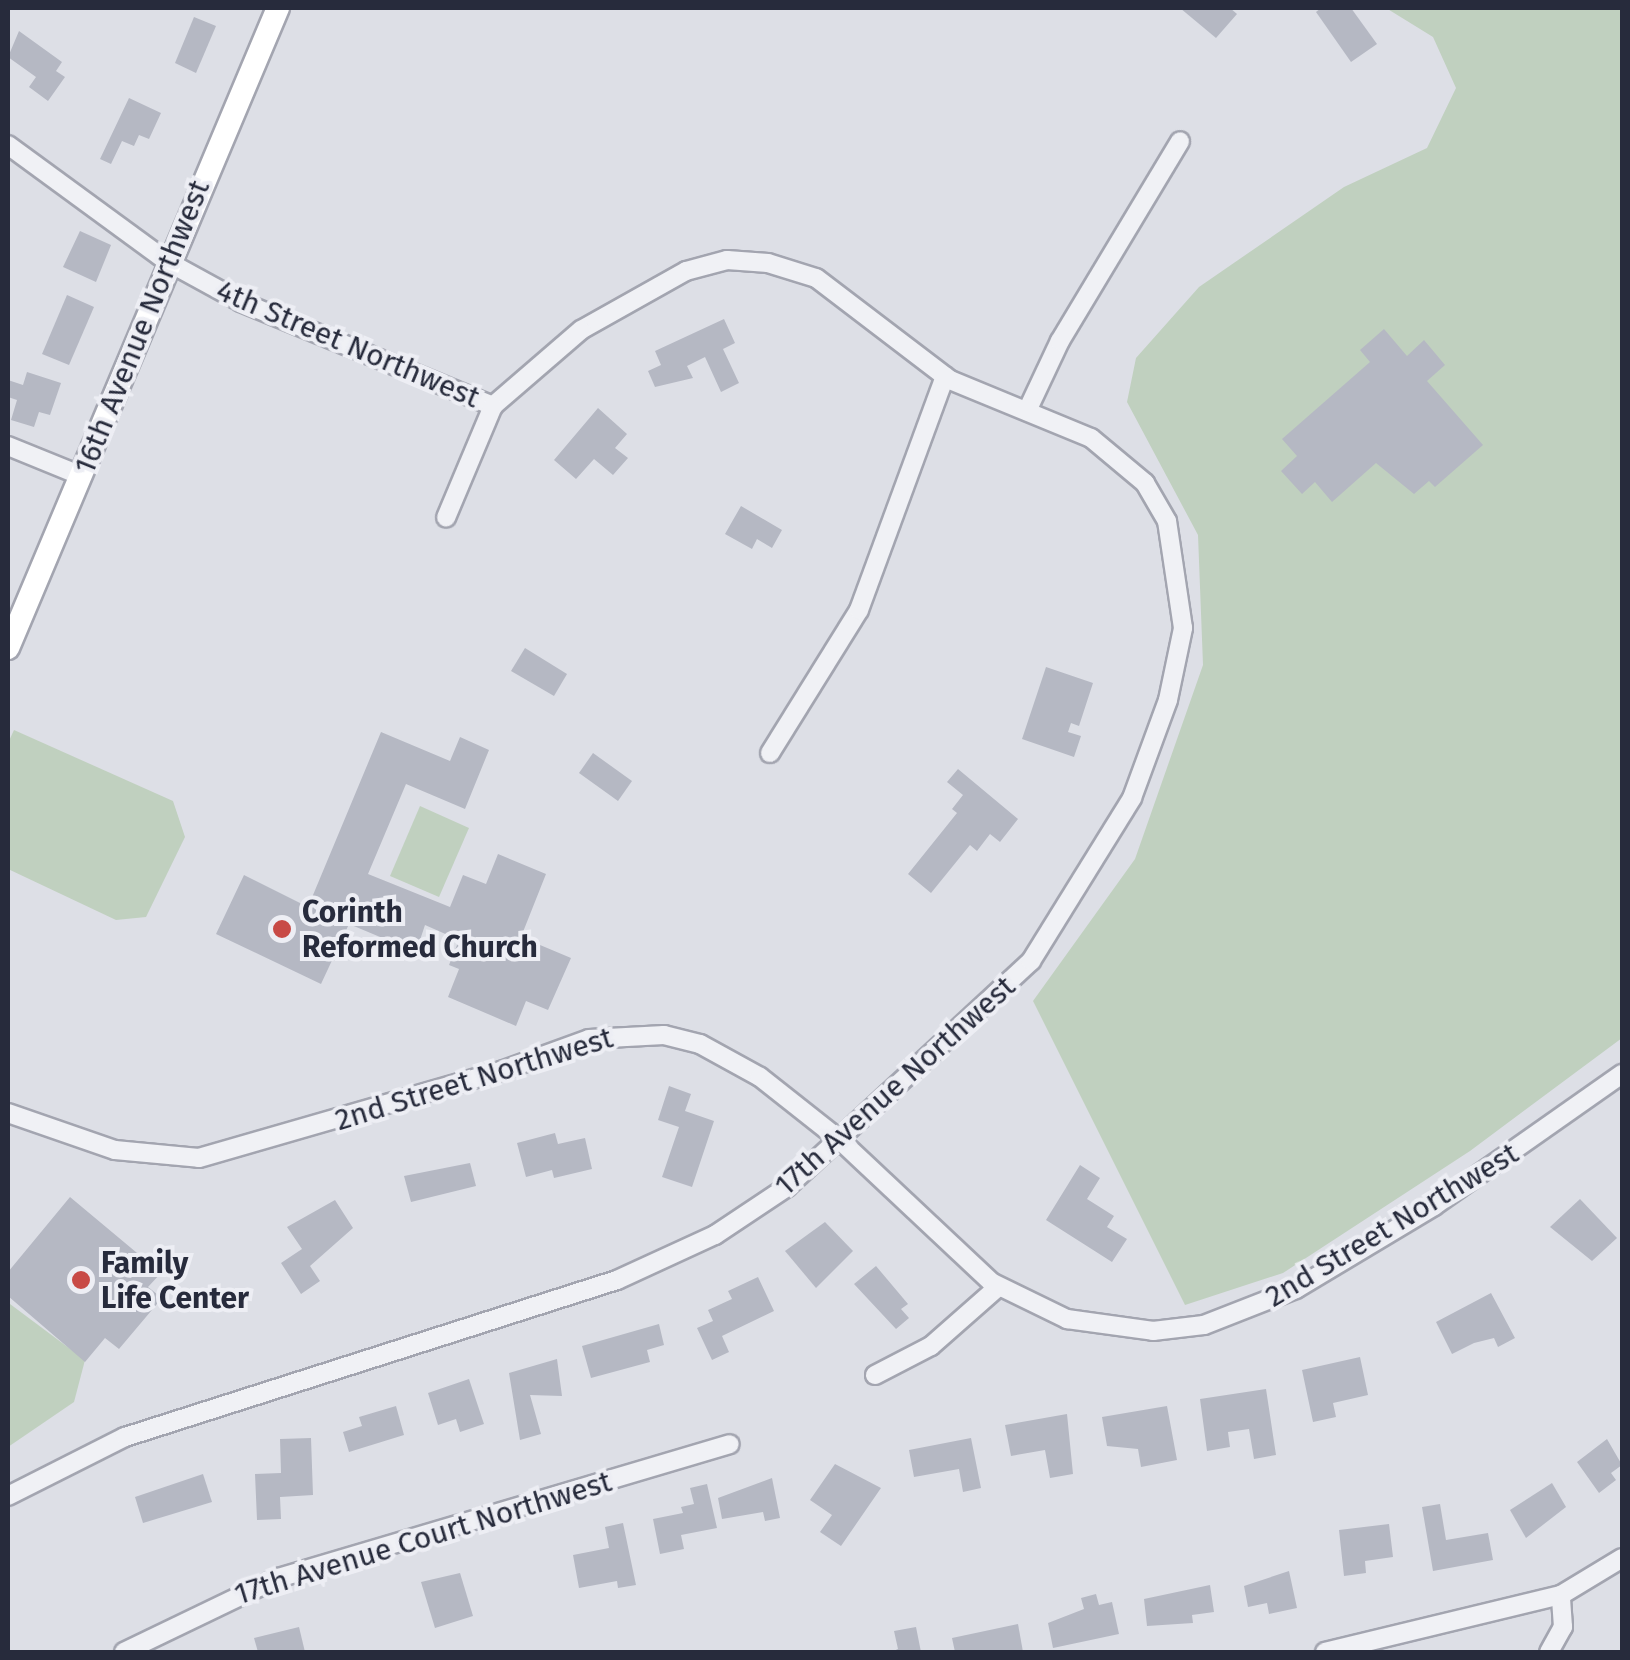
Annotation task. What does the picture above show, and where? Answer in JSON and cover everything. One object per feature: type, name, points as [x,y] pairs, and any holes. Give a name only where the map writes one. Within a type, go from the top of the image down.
[{"type":"main road","name":"16th Avenue Northwest","points":[[8,648],[278,8]]},
{"type":"street","points":[[1028,410],[1060,341],[1180,141]]},
{"type":"street","name":"4th Street Northwest","points":[[8,145],[168,262],[321,338],[492,406]]},
{"type":"street","name":"17th Avenue Northwest","points":[[8,1496],[125,1437],[617,1280],[746,1216],[840,1141],[1031,962],[1118,826],[1168,700],[1183,628],[1168,521],[1145,483],[1074,429],[944,376],[816,278],[768,263],[727,260],[686,271],[581,330],[492,406]]},
{"type":"street","points":[[770,753],[859,610],[944,376]]},
{"type":"street","points":[[446,518],[492,406]]},
{"type":"street","points":[[8,446],[82,476]]},
{"type":"street","name":"2nd Street Northwest","points":[[8,1113],[116,1150],[209,1157],[588,1038],[651,1033],[688,1040],[731,1059],[840,1141],[998,1287],[1044,1311],[1114,1330],[1179,1330],[1243,1313],[1296,1289],[1434,1206],[1622,1074]]},
{"type":"street","points":[[875,1375],[931,1346],[998,1287]]},
{"type":"street","name":"17th Avenue Court Northwest","points":[[124,1652],[278,1578],[730,1444]]},
{"type":"street","points":[[1325,1652],[1561,1595],[1622,1558]]},
{"type":"street","points":[[1549,1652],[1563,1627],[1561,1595]]},
{"type":"green space","points":[[1386,8],[1622,8],[1622,1038],[1470,1151],[1283,1273],[1185,1305],[1033,1001],[1135,859],[1203,665],[1198,535],[1127,402],[1136,358],[1199,287],[1344,187],[1427,148],[1456,88],[1433,37]]},
{"type":"green space","points":[[14,730],[173,801],[185,837],[146,917],[116,920],[8,869],[8,743]]},
{"type":"green space","points":[[420,806],[469,828],[439,897],[390,876]]},
{"type":"green space","points":[[10,1304],[85,1360],[74,1402],[8,1447]]},
{"type":"building","points":[[1180,8],[1230,8],[1237,14],[1216,38]]},
{"type":"building","points":[[1321,8],[1351,8],[1377,44],[1351,62],[1316,12]]},
{"type":"building","points":[[194,17],[216,26],[196,73],[175,63]]},
{"type":"building","points":[[19,31],[62,62],[56,71],[65,77],[48,101],[29,87],[36,77],[8,57]]},
{"type":"building","points":[[129,98],[161,113],[149,139],[139,135],[134,146],[122,141],[111,164],[100,159]]},
{"type":"building","points":[[80,231],[111,245],[96,282],[63,267]]},
{"type":"building","points":[[67,295],[94,307],[69,365],[42,354]]},
{"type":"building","points":[[724,319],[735,343],[723,349],[739,383],[721,392],[705,357],[687,366],[693,378],[655,387],[648,371],[661,365],[655,351]]},
{"type":"building","points":[[1384,329],[1407,356],[1424,340],[1445,365],[1427,381],[1483,445],[1435,487],[1429,481],[1414,494],[1376,463],[1332,502],[1315,482],[1302,494],[1281,471],[1297,456],[1282,439],[1370,362],[1360,350]]},
{"type":"building","points":[[27,372],[61,383],[50,415],[39,412],[34,427],[11,420],[17,400],[8,397],[8,380],[23,385]]},
{"type":"building","points":[[598,408],[627,434],[615,448],[628,458],[613,475],[594,459],[576,479],[554,460]]},
{"type":"building","points":[[741,506],[782,530],[772,548],[757,539],[752,549],[725,534]]},
{"type":"building","points":[[525,648],[567,674],[554,696],[511,671]]},
{"type":"building","points":[[1046,667],[1093,683],[1079,726],[1071,723],[1068,732],[1081,736],[1074,757],[1022,739]]},
{"type":"building","points":[[381,732],[450,761],[460,737],[489,750],[465,809],[406,784],[368,874],[450,907],[463,875],[486,884],[498,854],[546,874],[521,937],[571,958],[548,1010],[526,1001],[516,1026],[448,997],[459,969],[449,965],[459,940],[425,925],[416,952],[349,924],[321,984],[216,934],[244,875],[308,907]]},
{"type":"building","points":[[593,753],[632,781],[618,801],[579,773]]},
{"type":"building","points":[[958,769],[1018,819],[1000,842],[990,834],[977,851],[970,845],[931,893],[908,874],[957,813],[952,809],[963,795],[947,782]]},
{"type":"building","points":[[669,1086],[691,1094],[685,1111],[714,1121],[692,1187],[662,1177],[679,1127],[658,1120]]},
{"type":"building","points":[[555,1133],[558,1144],[585,1138],[592,1169],[554,1178],[552,1170],[526,1177],[517,1143]]},
{"type":"building","points":[[470,1163],[476,1186],[411,1202],[404,1176]]},
{"type":"building","points":[[1080,1165],[1100,1178],[1087,1199],[1114,1216],[1107,1227],[1127,1239],[1112,1262],[1046,1220]]},
{"type":"building","name":"Family Life Center","points":[[70,1197],[161,1273],[148,1287],[162,1298],[119,1349],[105,1338],[85,1362],[8,1296],[8,1272]]},
{"type":"building","points":[[1580,1199],[1617,1238],[1592,1261],[1550,1227]]},
{"type":"building","points":[[335,1200],[353,1228],[310,1266],[320,1281],[301,1294],[281,1263],[302,1249],[287,1227]]},
{"type":"building","points":[[825,1222],[853,1251],[816,1288],[785,1251]]},
{"type":"building","points":[[876,1266],[908,1304],[901,1309],[909,1318],[896,1329],[854,1284]]},
{"type":"building","points":[[758,1277],[774,1311],[722,1336],[729,1352],[712,1360],[697,1328],[713,1321],[708,1310],[732,1299],[728,1291]]},
{"type":"building","points":[[1491,1293],[1515,1338],[1498,1347],[1494,1338],[1474,1343],[1452,1354],[1436,1322]]},
{"type":"building","points":[[659,1324],[664,1345],[647,1350],[650,1362],[591,1378],[582,1346]]},
{"type":"building","points":[[1360,1357],[1368,1395],[1333,1403],[1336,1417],[1313,1422],[1302,1370]]},
{"type":"building","points":[[557,1359],[562,1396],[530,1395],[541,1434],[520,1440],[509,1373]]},
{"type":"building","points":[[469,1379],[484,1424],[460,1432],[456,1419],[438,1425],[428,1393]]},
{"type":"building","points":[[1266,1389],[1276,1455],[1254,1459],[1249,1429],[1228,1432],[1230,1447],[1207,1451],[1200,1399]]},
{"type":"building","points":[[396,1406],[404,1435],[349,1452],[343,1432],[362,1426],[359,1417]]},
{"type":"building","points":[[1167,1406],[1177,1460],[1141,1467],[1138,1449],[1107,1446],[1102,1417]]},
{"type":"building","points":[[1067,1414],[1073,1474],[1050,1478],[1045,1450],[1011,1456],[1005,1425]]},
{"type":"building","points":[[311,1438],[313,1495],[280,1497],[281,1519],[257,1520],[255,1474],[281,1473],[280,1439]]},
{"type":"building","points":[[971,1438],[981,1488],[963,1492],[959,1469],[914,1477],[909,1450]]},
{"type":"building","points":[[1607,1439],[1622,1465],[1611,1473],[1616,1480],[1599,1493],[1577,1462]]},
{"type":"building","points":[[835,1464],[881,1488],[841,1546],[820,1532],[832,1515],[810,1500]]},
{"type":"building","points":[[203,1474],[212,1502],[143,1523],[135,1497]]},
{"type":"building","points":[[772,1478],[780,1518],[765,1521],[763,1512],[722,1519],[718,1498]]},
{"type":"building","points":[[1552,1483],[1566,1507],[1526,1538],[1510,1510]]},
{"type":"building","points":[[707,1484],[717,1528],[681,1535],[684,1549],[660,1554],[653,1519],[683,1513],[681,1507],[694,1504],[690,1488]]},
{"type":"building","points":[[1440,1504],[1446,1540],[1488,1533],[1493,1560],[1433,1571],[1422,1507]]},
{"type":"building","points":[[623,1523],[636,1585],[618,1588],[617,1581],[579,1588],[573,1555],[609,1548],[605,1527]]},
{"type":"building","points":[[1389,1524],[1393,1557],[1365,1561],[1366,1573],[1344,1576],[1339,1530]]},
{"type":"building","points":[[1289,1571],[1297,1608],[1269,1614],[1267,1603],[1248,1607],[1244,1586]]},
{"type":"building","points":[[460,1573],[473,1616],[435,1628],[421,1582]]},
{"type":"building","points":[[1210,1585],[1214,1612],[1192,1615],[1193,1623],[1147,1626],[1144,1599]]},
{"type":"building","points":[[1096,1594],[1099,1605],[1112,1602],[1119,1634],[1053,1648],[1048,1623],[1084,1609],[1081,1598]]},
{"type":"building","points":[[1018,1624],[1023,1652],[955,1652],[952,1638]]},
{"type":"building","points":[[299,1627],[305,1652],[258,1652],[254,1638]]},
{"type":"building","points":[[916,1627],[921,1652],[891,1652],[898,1649],[894,1631]]},
{"type":"place","name":"Corinth Reformed Church","points":[[282,929]]},
{"type":"place","name":"Family Life Center","points":[[81,1280]]}]
